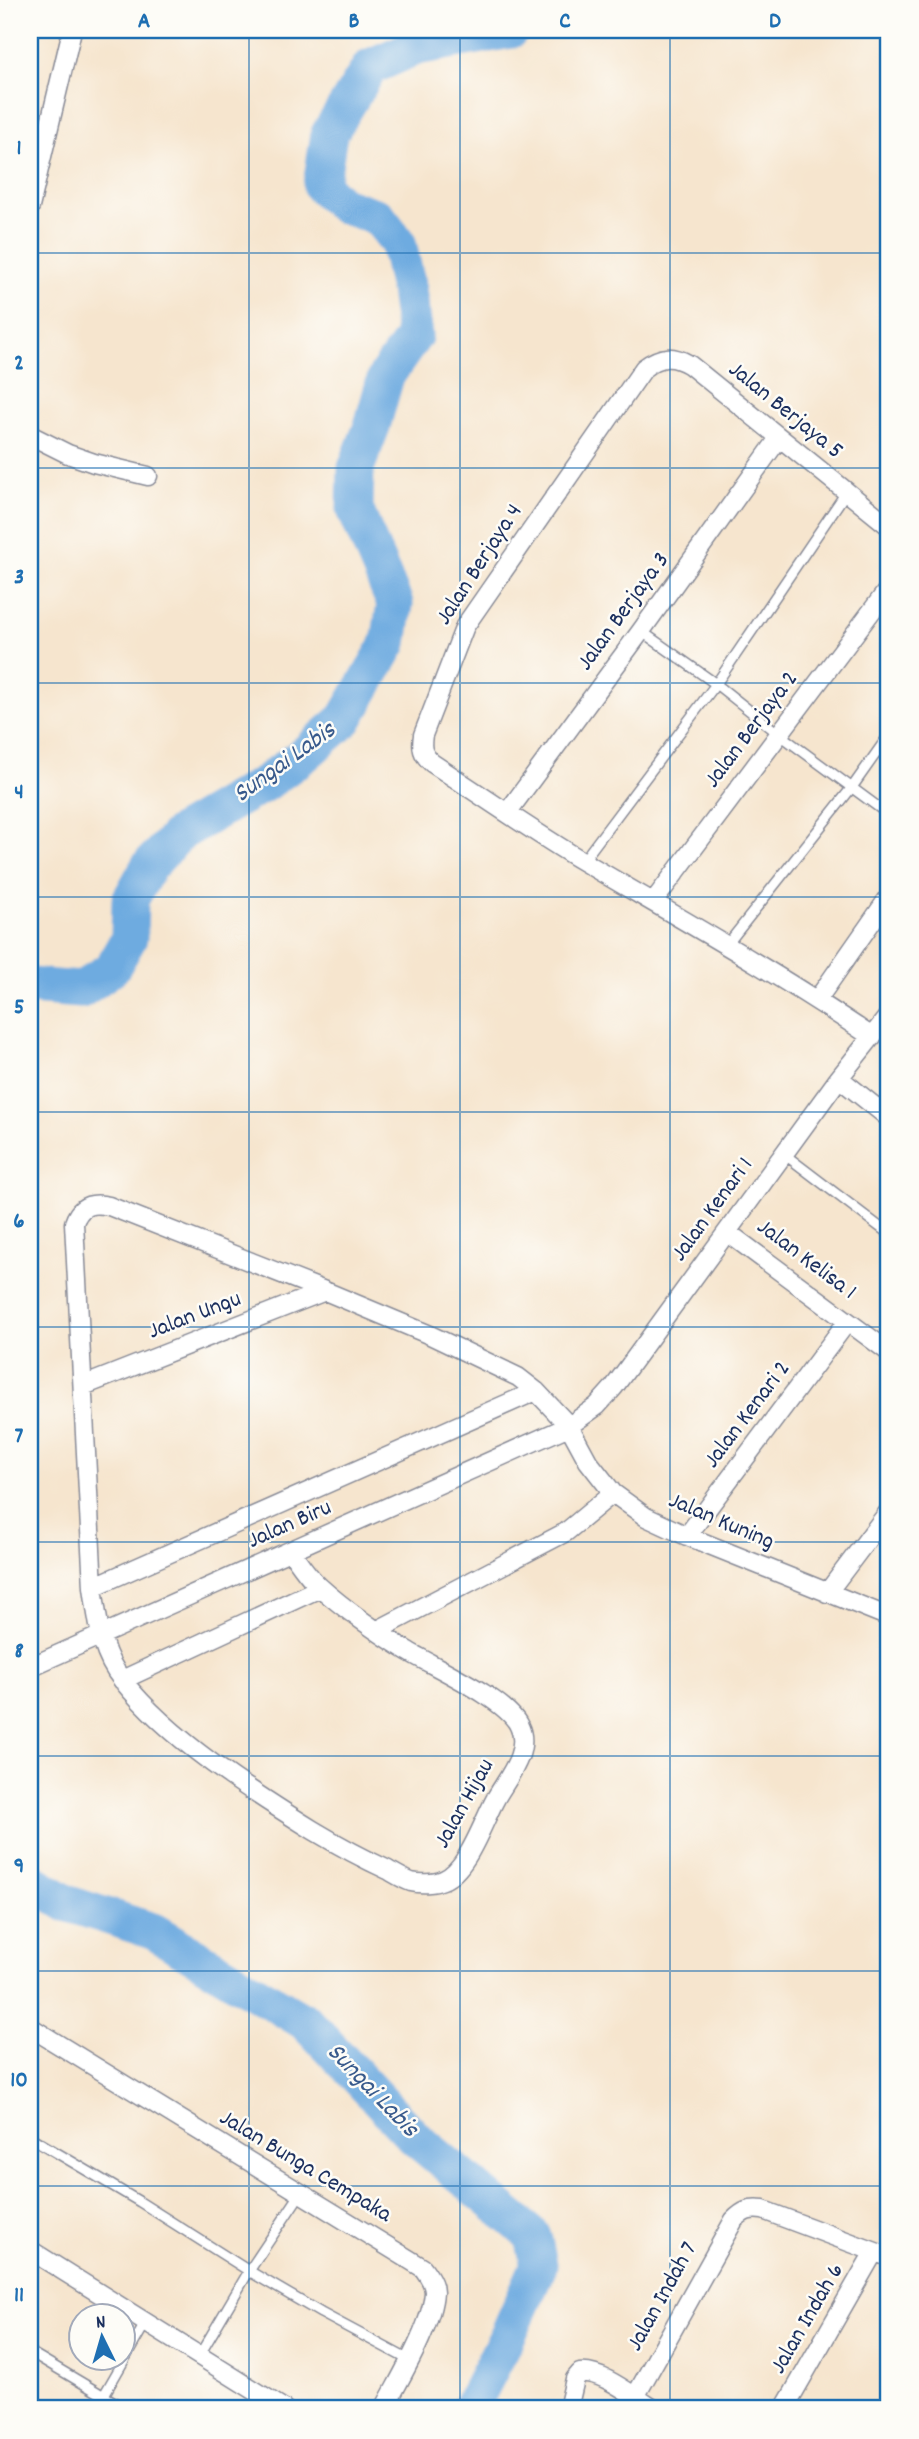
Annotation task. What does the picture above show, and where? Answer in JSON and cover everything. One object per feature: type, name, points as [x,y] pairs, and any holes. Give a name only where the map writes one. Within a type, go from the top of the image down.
[{"type":"street","points":[[30,207],[72,30]]},
{"type":"street","name":"Jalan Berjaya 5","points":[[644,368],[655,360],[678,358],[889,526]]},
{"type":"street","name":"Jalan Berjaya 4","points":[[507,813],[424,755],[423,735],[465,626],[644,368]]},
{"type":"street","points":[[30,435],[68,454],[148,476]]},
{"type":"street","name":"Jalan Berjaya 3","points":[[507,813],[642,631],[779,438]]},
{"type":"street","name":"Jalan Berjaya 2","points":[[654,901],[889,588]]},
{"type":"street","points":[[507,813],[817,1000],[872,1037]]},
{"type":"street","points":[[817,1000],[889,897]]},
{"type":"street","name":"Jalan Kenari 1","points":[[569,1426],[590,1412],[614,1387],[839,1078],[889,1015]]},
{"type":"street","points":[[839,1078],[889,1118]]},
{"type":"street","name":"Jalan Hijau","points":[[291,1551],[320,1588],[405,1650],[505,1707],[521,1728],[522,1751],[465,1860],[453,1874],[442,1881],[412,1882],[347,1851],[213,1764],[170,1728],[122,1680],[107,1657],[100,1635],[93,1587],[74,1223],[77,1213],[85,1206],[97,1203],[109,1206],[325,1291]]},
{"type":"street","name":"Jalan Kelisa 1","points":[[727,1232],[889,1352]]},
{"type":"street","name":"Jalan Kuning","points":[[325,1291],[430,1335],[518,1377],[536,1391],[569,1426],[588,1461],[613,1493],[646,1517],[889,1617]]},
{"type":"street","name":"Jalan Ungu","points":[[83,1386],[325,1291]]},
{"type":"street","name":"Jalan Kenari 2","points":[[687,1536],[847,1322]]},
{"type":"street","points":[[93,1587],[536,1391]]},
{"type":"street","name":"Jalan Biru","points":[[30,1667],[569,1426]]},
{"type":"street","points":[[378,1630],[566,1532],[613,1493]]},
{"type":"street","points":[[827,1593],[889,1511]]},
{"type":"street","points":[[122,1680],[320,1588]]},
{"type":"street","name":"Jalan Bunga Cempaka","points":[[31,2029],[423,2268],[430,2277],[434,2290],[431,2306],[425,2327],[384,2409]]},
{"type":"street","name":"Jalan Indah 7","points":[[635,2397],[734,2220],[751,2208],[763,2210],[881,2255]]},
{"type":"street","points":[[30,2249],[284,2409]]},
{"type":"street","name":"Jalan Indah 6","points":[[784,2409],[881,2255]]},
{"type":"street","points":[[568,2409],[575,2379],[580,2373],[589,2372],[606,2379],[654,2409]]},
{"type":"lane","points":[[583,861],[716,684],[847,491]]},
{"type":"lane","points":[[642,631],[889,815]]},
{"type":"lane","points":[[726,946],[853,786],[889,735]]},
{"type":"lane","points":[[784,1154],[889,1234]]},
{"type":"lane","points":[[30,2137],[249,2271],[409,2360]]},
{"type":"lane","points":[[199,2356],[249,2271],[301,2193]]},
{"type":"lane","points":[[96,2409],[146,2322]]},
{"type":"lane","points":[[30,2352],[126,2409]]},
{"type":"waterway","name":"Sungai Labis","points":[[30,986],[81,990],[112,968],[129,938],[130,900],[149,866],[180,833],[267,782],[345,719],[389,643],[395,604],[355,509],[356,468],[372,426],[386,376],[414,336],[398,243],[378,217],[342,205],[321,186],[329,134],[370,67],[416,47],[511,30]]},
{"type":"waterway","name":"Sungai Labis","points":[[30,1880],[66,1903],[153,1931],[307,2023],[414,2137],[533,2236],[539,2265],[508,2335],[470,2409]]}]
